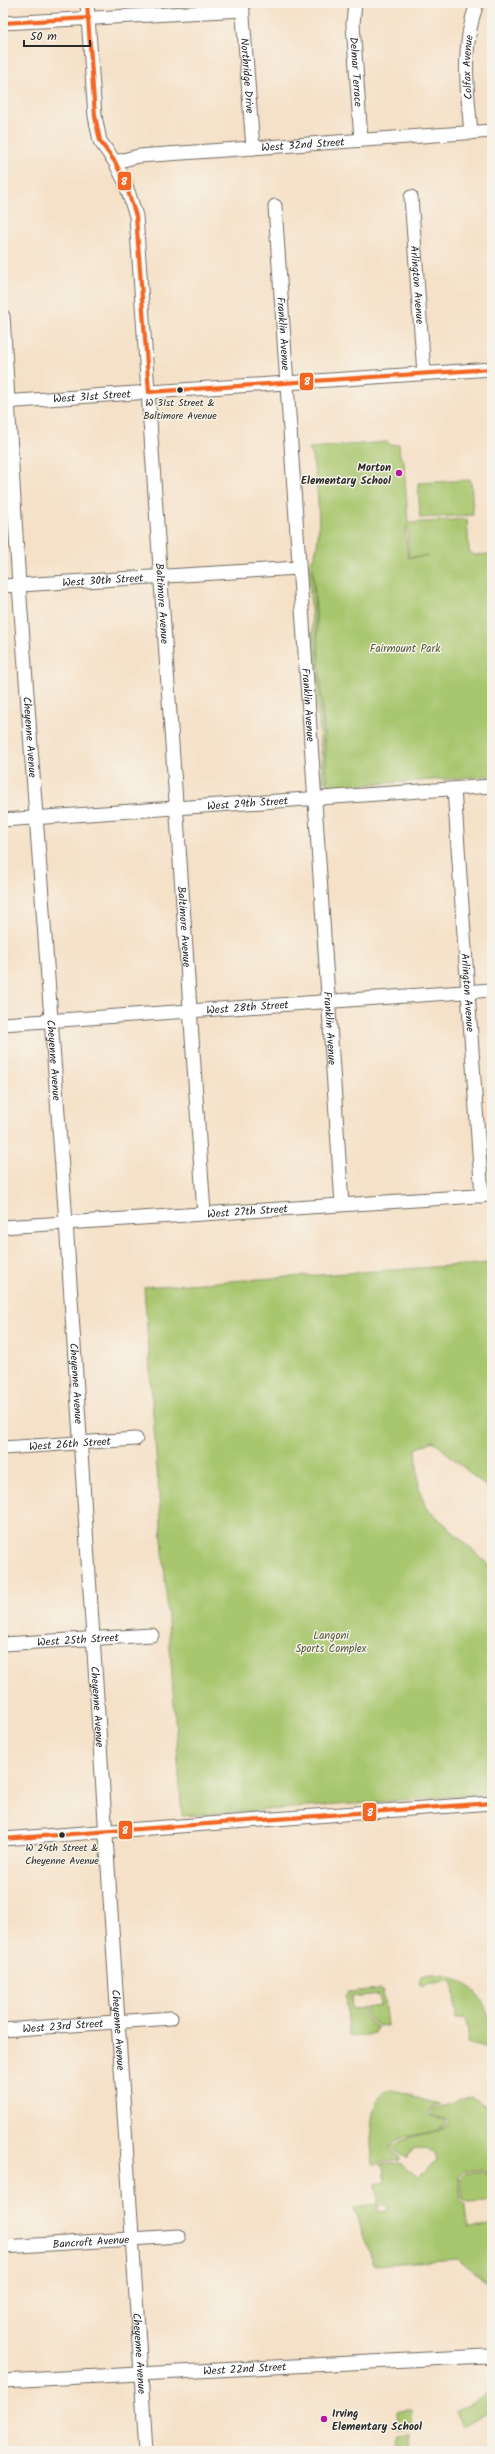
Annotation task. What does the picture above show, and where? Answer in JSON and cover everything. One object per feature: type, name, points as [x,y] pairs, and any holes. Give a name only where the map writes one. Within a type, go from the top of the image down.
[{"type":"street","name":"Baltimore Avenue","points":[[87,3],[95,116],[100,142],[115,162],[125,182],[136,216],[204,1213]]},
{"type":"street","name":"Delmar Terrace","points":[[356,3],[353,24],[361,140]]},
{"type":"street","name":"Colfax Avenue","points":[[471,134],[465,63],[469,24],[477,3]]},
{"type":"street","points":[[3,23],[242,6]]},
{"type":"street","name":"Northridge Drive","points":[[242,6],[253,148]]},
{"type":"street","name":"West 32nd Street","points":[[115,162],[139,156],[361,140],[471,134],[492,131]]},
{"type":"street","name":"Arlington Avenue","points":[[411,197],[424,373]]},
{"type":"street","name":"Franklin Avenue","points":[[275,206],[288,382],[298,568],[330,1001],[342,1204]]},
{"type":"street","name":"Cheyenne Avenue","points":[[3,316],[6,402],[38,817],[66,1222],[116,2021],[142,2374],[146,2451]]},
{"type":"street","name":"West 31st Street","points":[[6,402],[492,369]]},
{"type":"street","name":"West 30th Street","points":[[3,586],[160,575],[298,568]]},
{"type":"street","name":"West 29th Street","points":[[3,820],[492,786]]},
{"type":"street","name":"Arlington Avenue","points":[[454,789],[468,992],[487,1196]]},
{"type":"street","name":"West 28th Street","points":[[3,1024],[492,990]]},
{"type":"street","name":"West 27th Street","points":[[3,1227],[342,1204],[487,1196]]},
{"type":"street","name":"West 26th Street","points":[[3,1448],[136,1439]]},
{"type":"street","name":"West 25th Street","points":[[3,1644],[152,1635]]},
{"type":"street","points":[[3,1839],[492,1803]]},
{"type":"street","name":"West 23rd Street","points":[[3,2030],[172,2018]]},
{"type":"street","name":"Bancroft Avenue","points":[[3,2247],[179,2236]]},
{"type":"street","name":"West 22nd Street","points":[[3,2381],[489,2357]]},
{"type":"green space","name":"Fairmount Park","points":[[387,442],[391,445],[399,444],[400,456],[404,462],[408,523],[467,519],[469,551],[474,555],[492,554],[492,776],[328,787],[313,567],[311,561],[315,553],[318,540],[319,524],[317,488],[315,471],[309,448]],"holes":[[[407,525],[409,557],[428,556],[408,558],[405,533]]]},
{"type":"green space","points":[[471,480],[473,515],[420,518],[418,483]]},
{"type":"green space","points":[[308,562],[312,570],[319,670],[315,669]]},
{"type":"green space","points":[[319,672],[326,782],[323,782],[315,673]]},
{"type":"green space","name":"Langoni Sports Complex","points":[[492,1263],[492,1492],[433,1441],[416,1449],[419,1488],[426,1507],[492,1568],[492,1794],[182,1816],[144,1287]]},
{"type":"green space","points":[[429,1974],[454,1978],[475,1992],[482,2001],[487,2012],[490,2025],[489,2039],[492,2041],[492,2050],[467,2043],[468,2031],[465,2018],[456,2019],[453,1983],[450,1981],[426,1984],[423,1987],[419,1985],[421,1976]]},
{"type":"green space","points":[[380,1989],[383,1991],[387,2025],[379,2026],[369,2019],[365,2008],[380,2006],[379,1994],[351,1997],[352,2009],[363,2008],[367,2020],[378,2028],[375,2034],[352,2037],[349,2035],[346,1995],[348,1992]]},
{"type":"green space","points":[[388,2089],[413,2095],[412,2097],[439,2104],[430,2108],[430,2115],[445,2121],[447,2125],[434,2131],[397,2140],[391,2144],[389,2149],[400,2157],[400,2160],[373,2164],[371,2134],[373,2113],[381,2095]]},
{"type":"green space","points":[[472,2097],[492,2110],[492,2177],[483,2169],[465,2171],[459,2177],[461,2200],[466,2205],[468,2228],[492,2226],[492,2286],[457,2259],[374,2265],[354,2208],[376,2205],[377,2200],[382,2205],[378,2206],[378,2212],[388,2211],[388,2205],[384,2205],[377,2197],[376,2184],[385,2182],[383,2168],[380,2165],[400,2163],[418,2177],[437,2161],[435,2154],[427,2148],[413,2149],[407,2158],[392,2149],[391,2146],[411,2137],[445,2129],[449,2126],[449,2121],[433,2116],[432,2109]]},
{"type":"green space","points":[[483,2171],[488,2176],[490,2197],[485,2202],[468,2203],[463,2199],[461,2178],[466,2173]]},
{"type":"green space","points":[[491,2392],[492,2410],[463,2427],[455,2412]]},
{"type":"green space","points":[[411,2410],[412,2429],[398,2429],[397,2411]]},
{"type":"green space","points":[[412,2434],[413,2451],[400,2451],[399,2435]]},
{"type":"transit line","name":"8","points":[[87,3],[95,116],[100,141],[115,162],[125,182],[136,216],[149,392],[492,369]]},
{"type":"transit line","name":"8","points":[[3,23],[89,18]]},
{"type":"transit line","name":"8","points":[[3,1839],[492,1803]]},
{"type":"place","name":"W 31st Street & Baltimore Avenue","points":[[180,390]]},
{"type":"place","name":"Morton Elementary School","points":[[399,473]]},
{"type":"place","name":"W 24th Street & Cheyenne Avenue","points":[[62,1835]]},
{"type":"place","name":"Irving Elementary School","points":[[324,2419]]}]
